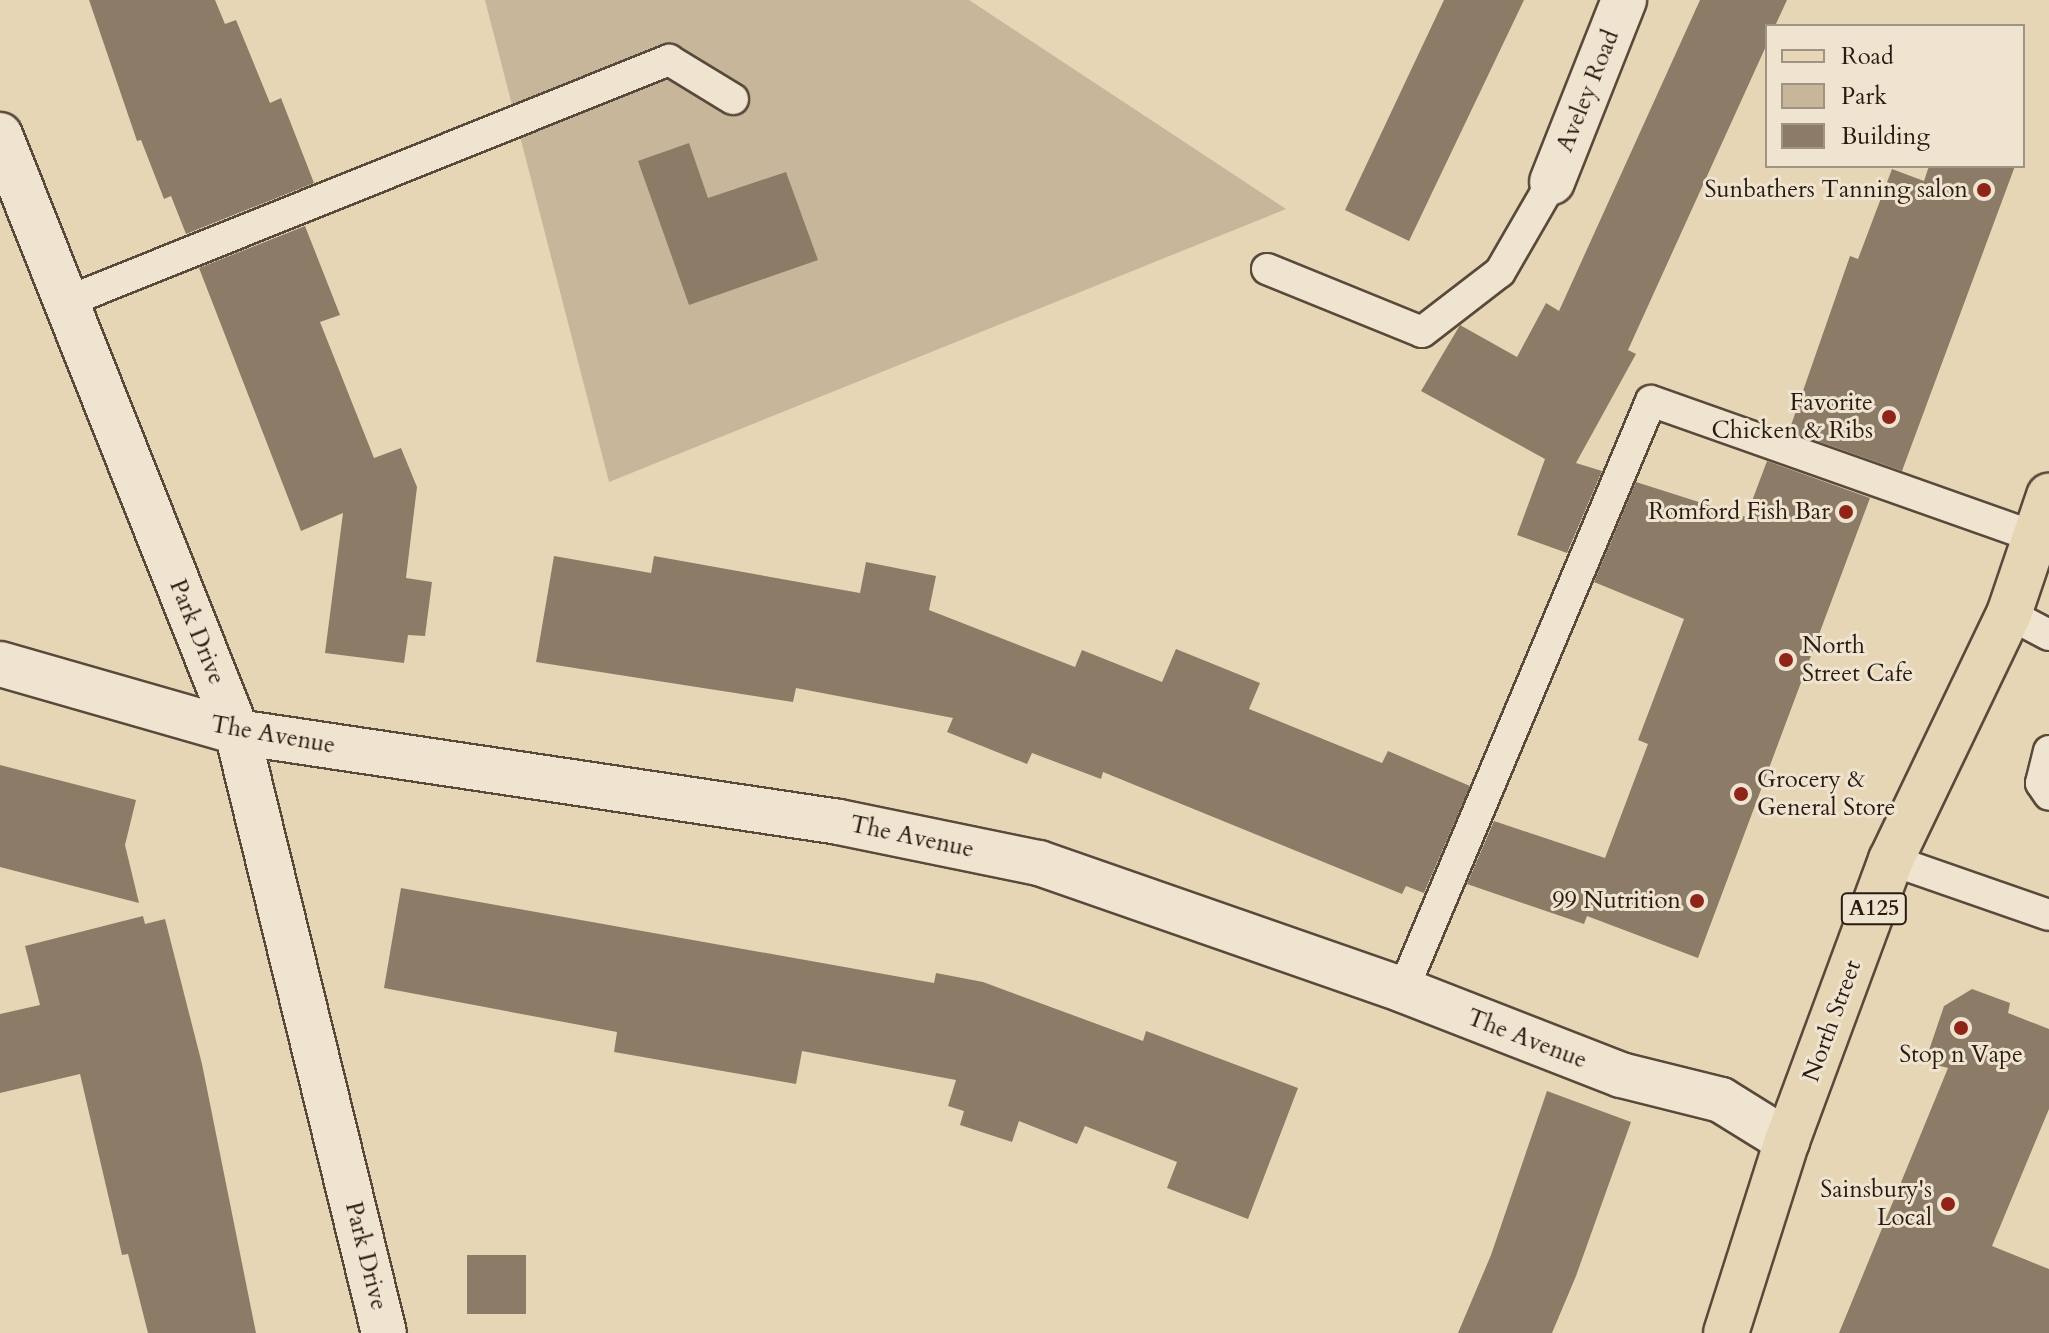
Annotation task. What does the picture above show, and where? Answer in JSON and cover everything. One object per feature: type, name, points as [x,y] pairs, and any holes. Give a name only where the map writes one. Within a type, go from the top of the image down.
[{"type":"main road","name":"North Street","points":[[1726,1333],[1787,1141],[1891,860],[2009,614],[2049,496]]},
{"type":"street","name":"Aveley Road","points":[[1552,182],[1624,0]]},
{"type":"street","name":"Park Drive","points":[[0,135],[237,732],[384,1333]]},
{"type":"street","name":"The Avenue","points":[[0,664],[237,732],[839,822],[1039,863],[1403,990],[1621,1075],[1721,1100],[1787,1141]]},
{"type":"lane","points":[[66,302],[669,60],[733,99]]},
{"type":"lane","points":[[1267,269],[1422,332],[1500,272],[1552,182]]},
{"type":"lane","points":[[1403,990],[1651,401],[2033,536]]},
{"type":"lane","points":[[2009,614],[2049,635]]},
{"type":"lane","points":[[2049,751],[2041,783],[2049,795]]},
{"type":"lane","points":[[1891,860],[2049,915]]},
{"type":"green space","points":[[485,0],[969,0],[1286,209],[609,482]]},
{"type":"building","points":[[89,0],[215,0],[225,24],[236,20],[270,103],[281,98],[314,183],[186,234],[171,196],[164,199],[141,140],[137,141]]},
{"type":"building","points":[[1444,0],[1524,0],[1409,241],[1345,210]]},
{"type":"building","points":[[1700,0],[1787,0],[1776,24],[1765,24],[1765,48],[1628,350],[1636,354],[1576,463],[1602,471],[1567,553],[1517,535],[1545,459],[1421,391],[1460,325],[1517,357],[1546,303],[1559,311]]},
{"type":"building","points":[[689,143],[708,198],[786,172],[818,260],[689,305],[638,161]]},
{"type":"building","points":[[1928,168],[2014,168],[1902,471],[1789,431],[1850,256],[1858,259],[1892,169],[1924,181]]},
{"type":"building","points":[[305,226],[340,315],[320,322],[374,458],[401,448],[417,487],[406,578],[432,582],[425,636],[408,635],[404,663],[325,653],[343,513],[301,531],[199,268]]},
{"type":"building","points":[[1767,461],[1870,498],[1698,958],[1587,916],[1584,924],[1467,884],[1494,821],[1605,858],[1648,744],[1638,740],[1684,619],[1594,582],[1636,482],[1746,517]]},
{"type":"building","points":[[554,556],[651,573],[654,556],[860,593],[866,562],[936,576],[929,610],[1075,667],[1082,650],[1162,682],[1176,649],[1260,683],[1249,709],[1382,763],[1388,751],[1470,786],[1424,893],[1406,886],[1402,894],[1103,772],[1101,779],[1032,753],[1027,764],[947,732],[953,718],[796,688],[793,702],[536,662]]},
{"type":"building","points":[[0,765],[136,800],[125,845],[139,903],[0,867]]},
{"type":"building","points":[[401,888],[934,983],[936,973],[983,982],[1143,1041],[1146,1031],[1298,1088],[1248,1219],[1167,1188],[1177,1162],[1085,1126],[1077,1144],[1019,1121],[1012,1142],[960,1125],[964,1111],[948,1106],[956,1080],[802,1051],[796,1084],[614,1052],[617,1032],[384,988]]},
{"type":"building","points":[[143,916],[145,924],[165,919],[202,1064],[256,1333],[148,1333],[128,1254],[122,1255],[80,1074],[0,1093],[0,1014],[40,1005],[25,946]]},
{"type":"building","points":[[1972,989],[2010,1003],[2008,1013],[2049,1029],[2049,1109],[1992,1246],[2049,1269],[2049,1333],[1839,1333],[1948,1068],[1925,1062],[1944,1006]]},
{"type":"building","points":[[1547,1091],[1631,1122],[1576,1276],[1552,1333],[1458,1333],[1491,1255]]},
{"type":"building","points":[[467,1255],[526,1255],[526,1314],[467,1314]]},
{"type":"place","name":"Sunbathers Tanning salon","points":[[1984,190]]},
{"type":"place","name":"Favorite Chicken & Ribs","points":[[1889,417]]},
{"type":"place","name":"Romford Fish Bar","points":[[1846,512]]},
{"type":"place","name":"North Street Cafe","points":[[1786,660]]},
{"type":"place","name":"Grocery & General Store","points":[[1741,794]]},
{"type":"place","name":"99 Nutrition","points":[[1697,901]]},
{"type":"place","name":"Stop n Vape","points":[[1961,1028]]},
{"type":"place","name":"Sainsbury's Local","points":[[1948,1204]]}]
